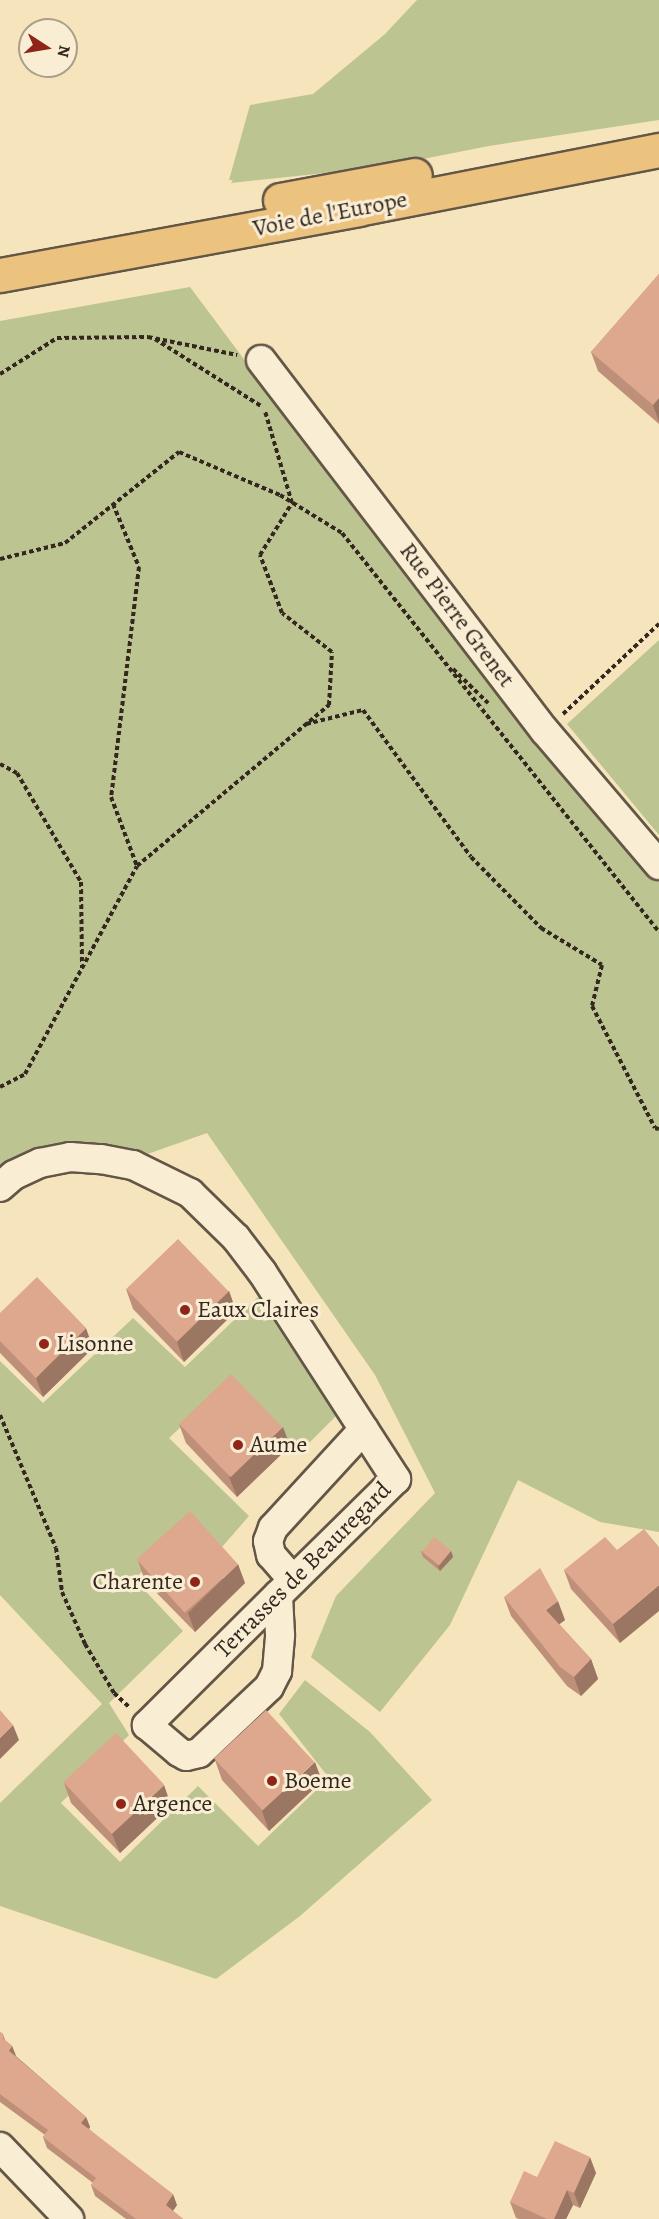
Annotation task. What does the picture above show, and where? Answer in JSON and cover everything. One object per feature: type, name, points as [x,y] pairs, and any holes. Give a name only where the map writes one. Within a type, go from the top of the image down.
[{"type":"main road","name":"Voie de l'Europe","points":[[0,256],[354,186],[659,134]]},
{"type":"main road","name":"Voie de l'Europe","points":[[0,275],[659,150]]},
{"type":"street","name":"Rue Pierre Grenet","points":[[261,360],[545,731],[659,865]]},
{"type":"street","name":"Terrasses de Beauregard","points":[[0,1186],[14,1175],[40,1163],[70,1158],[101,1158],[133,1165],[190,1193],[236,1238],[262,1272],[396,1479],[147,1725]]},
{"type":"street","points":[[147,1725],[186,1756],[199,1753],[269,1687],[277,1671],[285,1587],[271,1555],[268,1541],[273,1528],[364,1429]]},
{"type":"street","points":[[0,2147],[69,2219]]},
{"type":"path","points":[[0,374],[57,338],[154,339],[261,360]]},
{"type":"path","points":[[0,1087],[25,1074],[137,866],[329,705],[332,652],[282,613],[260,555],[292,503],[264,408],[154,339]]},
{"type":"path","points":[[0,559],[65,543],[179,452],[292,503],[342,533],[659,932]]},
{"type":"path","points":[[113,504],[140,567],[111,797],[137,866]]},
{"type":"path","points":[[545,731],[659,624]]},
{"type":"path","points":[[306,724],[363,710],[471,857],[541,928],[602,965],[592,1006],[655,1128],[659,1129]]},
{"type":"path","points":[[0,764],[17,773],[81,882],[82,968]]},
{"type":"path","points":[[0,1415],[56,1548],[62,1592],[85,1644],[114,1693],[147,1725]]},
{"type":"green space","points":[[417,0],[659,0],[659,120],[489,146],[382,167],[231,183],[233,180],[229,180],[250,105],[313,94],[385,34]]},
{"type":"green space","points":[[190,287],[385,548],[659,882],[659,1532],[600,1522],[518,1480],[450,1625],[380,1712],[311,1657],[336,1596],[435,1493],[375,1375],[207,1133],[142,1156],[87,1146],[31,1148],[0,1170],[0,321]]},
{"type":"green space","points":[[659,640],[659,835],[567,724]]},
{"type":"green space","points":[[258,1297],[336,1416],[300,1452],[232,1379],[169,1438],[249,1516],[222,1547],[196,1523],[134,1579],[183,1631],[109,1703],[129,1735],[61,1803],[120,1862],[198,1786],[258,1846],[329,1778],[279,1714],[305,1680],[370,1732],[432,1800],[300,1916],[216,1979],[0,1906],[0,1803],[102,1704],[0,1595],[0,1361],[43,1403],[133,1318],[185,1367]]},
{"type":"building","points":[[659,274],[659,398],[653,405],[591,352]]},
{"type":"building","name":"Eaux Claires","points":[[178,1239],[229,1292],[177,1342],[126,1289]]},
{"type":"building","name":"Lisonne","points":[[37,1277],[86,1328],[36,1378],[0,1341],[0,1313]]},
{"type":"building","name":"Aume","points":[[231,1374],[282,1427],[231,1477],[179,1424]]},
{"type":"building","name":"Charente","points":[[190,1511],[238,1565],[185,1613],[136,1559]]},
{"type":"building","points":[[644,1529],[659,1547],[659,1585],[613,1624],[564,1570],[605,1537],[617,1550]]},
{"type":"building","points":[[434,1537],[451,1551],[439,1566],[422,1552]]},
{"type":"building","points":[[540,1568],[558,1601],[546,1610],[591,1659],[574,1677],[560,1667],[504,1597]]},
{"type":"building","points":[[0,1710],[13,1725],[0,1738]]},
{"type":"building","name":"Boeme","points":[[266,1710],[314,1762],[262,1810],[214,1758]]},
{"type":"building","name":"Argence","points":[[116,1733],[164,1785],[112,1834],[63,1782]]},
{"type":"building","points":[[0,2032],[3,2034],[3,2039],[12,2046],[9,2051],[86,2117],[81,2123],[173,2194],[166,2205],[183,2219],[136,2219],[91,2185],[96,2178],[43,2137],[48,2130],[0,2094]]},
{"type":"building","points":[[555,2141],[590,2157],[574,2193],[567,2190],[554,2219],[547,2219],[510,2202],[524,2171],[537,2177]]},
{"type":"place","name":"Eaux Claires","points":[[185,1310]]},
{"type":"place","name":"Lisonne","points":[[44,1344]]},
{"type":"place","name":"Aume","points":[[238,1445]]},
{"type":"place","name":"Charente","points":[[195,1582]]},
{"type":"place","name":"Boeme","points":[[272,1781]]},
{"type":"place","name":"Argence","points":[[121,1804]]}]
